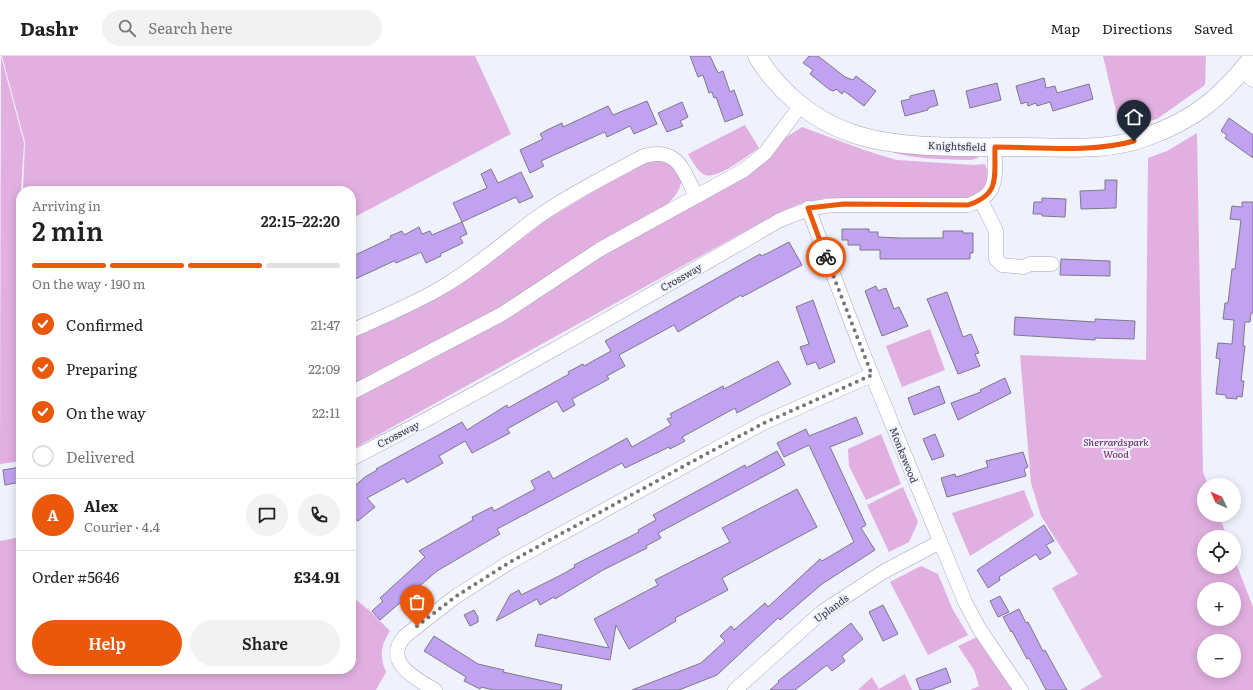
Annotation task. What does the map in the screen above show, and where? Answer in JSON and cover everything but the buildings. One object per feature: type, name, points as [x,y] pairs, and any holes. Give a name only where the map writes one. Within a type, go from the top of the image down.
[{"type":"street","name":"Knightsfield","points":[[757,56],[780,85],[801,105],[838,128],[870,139],[939,146],[1095,148],[1121,145],[1146,138],[1183,122],[1248,75],[1253,57]]},
{"type":"street","points":[[356,390],[502,314],[599,250],[744,170],[765,152],[801,105]]},
{"type":"street","points":[[995,147],[994,182],[989,193],[981,201],[996,231],[996,259],[1002,265],[1024,267],[1030,264],[1052,264]]},
{"type":"street","points":[[356,329],[439,289],[471,269],[541,214],[570,196],[644,156],[656,153],[666,154],[674,158],[681,165],[696,196]]},
{"type":"street","name":"Crossway","points":[[356,456],[413,427],[587,331],[780,220],[808,208],[844,204],[968,205],[981,201]]},
{"type":"street","name":"Monkswood","points":[[808,208],[829,267],[964,602],[980,630],[1021,690]]},
{"type":"street","points":[[436,690],[415,678],[402,667],[397,651],[399,643],[405,636],[455,597],[510,562],[764,423],[872,375]]},
{"type":"street","name":"Uplands","points":[[735,690],[822,612],[883,572],[940,542]]},
{"type":"green space","points":[[1,56],[24,143],[21,186],[16,186],[16,462],[0,464]]},
{"type":"green space","points":[[2,56],[475,56],[511,134],[356,216],[356,186],[23,186],[25,142]]},
{"type":"green space","points":[[1103,56],[1206,56],[1205,85],[1157,119],[1120,128]]},
{"type":"green space","points":[[745,125],[759,148],[723,171],[715,174],[703,174],[688,154]]},
{"type":"green space","points":[[802,127],[896,160],[974,165],[985,164],[989,177],[983,191],[968,198],[826,198],[799,204],[778,213],[356,447],[356,395],[590,263]]},
{"type":"green space","name":"Sherrardspark Wood","points":[[1197,133],[1203,472],[1205,478],[1197,478],[1197,522],[1222,522],[1224,530],[1197,530],[1197,574],[1240,574],[1253,607],[1253,690],[1080,690],[1102,677],[1052,588],[1078,574],[1041,516],[1031,483],[1020,355],[1146,360],[1148,158],[1167,151]]},
{"type":"green space","points":[[886,150],[974,155],[979,158],[971,160],[928,158],[907,156]]},
{"type":"green space","points":[[654,159],[673,163],[682,179],[674,197],[666,206],[497,310],[356,382],[356,336],[394,320],[471,277],[546,220],[620,175]]},
{"type":"green space","points":[[930,329],[945,370],[902,387],[886,346]]},
{"type":"green space","points":[[881,434],[901,484],[866,500],[849,466],[848,449]]},
{"type":"green space","points":[[903,487],[918,522],[909,542],[889,552],[867,505]]},
{"type":"green space","points":[[1024,490],[1034,516],[970,556],[952,513]]},
{"type":"green space","points":[[16,538],[16,674],[356,674],[356,600],[370,611],[390,631],[382,651],[382,661],[386,672],[376,690],[0,690],[0,541]]},
{"type":"green space","points":[[921,566],[938,574],[952,608],[968,635],[928,655],[890,582]]},
{"type":"green space","points":[[977,637],[1014,690],[970,690],[979,686],[974,670],[958,646]]},
{"type":"green space","points":[[905,674],[912,690],[858,690],[872,677],[879,689]]},
{"type":"way so far","points":[[417,626],[455,597],[510,562],[684,466],[764,423],[872,375],[826,257]]},
{"type":"route","points":[[826,257],[808,208],[844,204],[968,205],[981,201],[989,193],[994,182],[995,147],[1095,148],[1121,145],[1134,141]]}]
